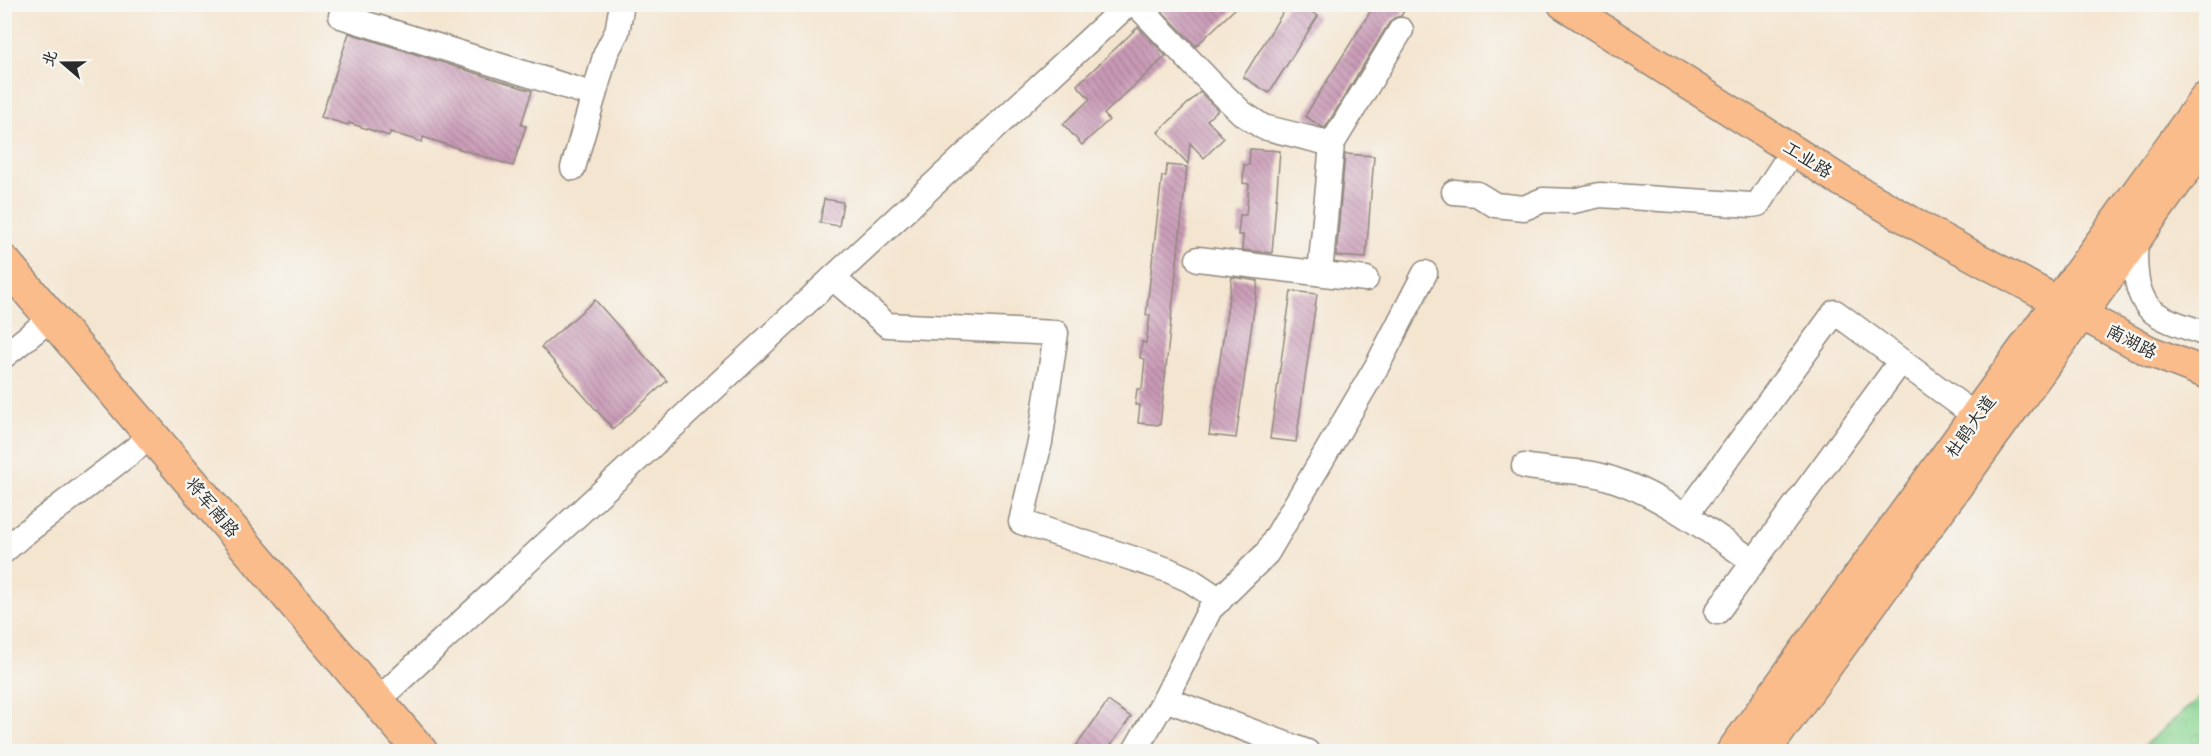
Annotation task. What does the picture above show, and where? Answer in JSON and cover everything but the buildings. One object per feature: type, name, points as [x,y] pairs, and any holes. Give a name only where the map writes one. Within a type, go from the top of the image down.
[{"type":"highway","name":"杜鹃大道","points":[[1763,752],[2075,301],[2206,99]]},
{"type":"highway","name":"杜鹃大道","points":[[1733,752],[1977,417],[2075,301],[2136,237],[2206,140]]},
{"type":"highway","name":"将军南路","points":[[4,262],[421,752]]},
{"type":"highway","name":"将军南路","points":[[4,288],[399,752]]},
{"type":"main road","name":"工业路","points":[[1563,4],[1793,150],[1940,238],[2075,301]]},
{"type":"main road","name":"工业路","points":[[1597,4],[1851,165],[2075,301]]},
{"type":"main road","name":"南湖路","points":[[2075,301],[2206,354]]},
{"type":"main road","name":"南湖路","points":[[2075,301],[2149,351],[2206,373]]},
{"type":"street","points":[[573,168],[606,53],[617,32],[622,4]]},
{"type":"street","points":[[378,700],[1128,4]]},
{"type":"street","points":[[1136,4],[1242,113],[1263,127],[1332,144]]},
{"type":"street","points":[[341,16],[594,95]]},
{"type":"street","points":[[1320,273],[1332,144],[1401,30]]},
{"type":"street","points":[[1454,192],[1477,194],[1495,205],[1524,208],[1543,200],[1573,201],[1600,195],[1751,205],[1758,204],[1793,150]]},
{"type":"street","points":[[2136,237],[2135,264],[2142,298],[2156,315],[2206,334]]},
{"type":"street","points":[[1198,259],[1366,279]]},
{"type":"street","points":[[1134,752],[1165,699],[1210,609],[1267,553],[1377,366],[1425,273]]},
{"type":"street","points":[[833,278],[887,325],[1056,333],[1040,442],[1021,522],[1168,570],[1190,580],[1220,600]]},
{"type":"street","points":[[1686,515],[1835,312],[1977,417]]},
{"type":"street","points":[[4,356],[39,328]]},
{"type":"street","points":[[1717,612],[1901,361]]},
{"type":"street","points":[[4,551],[140,446]]},
{"type":"street","points":[[1524,466],[1591,474],[1612,480],[1686,515],[1754,562]]},
{"type":"street","points":[[1165,699],[1307,752]]},
{"type":"green space","points":[[2206,692],[2206,751],[2138,751]]}]
